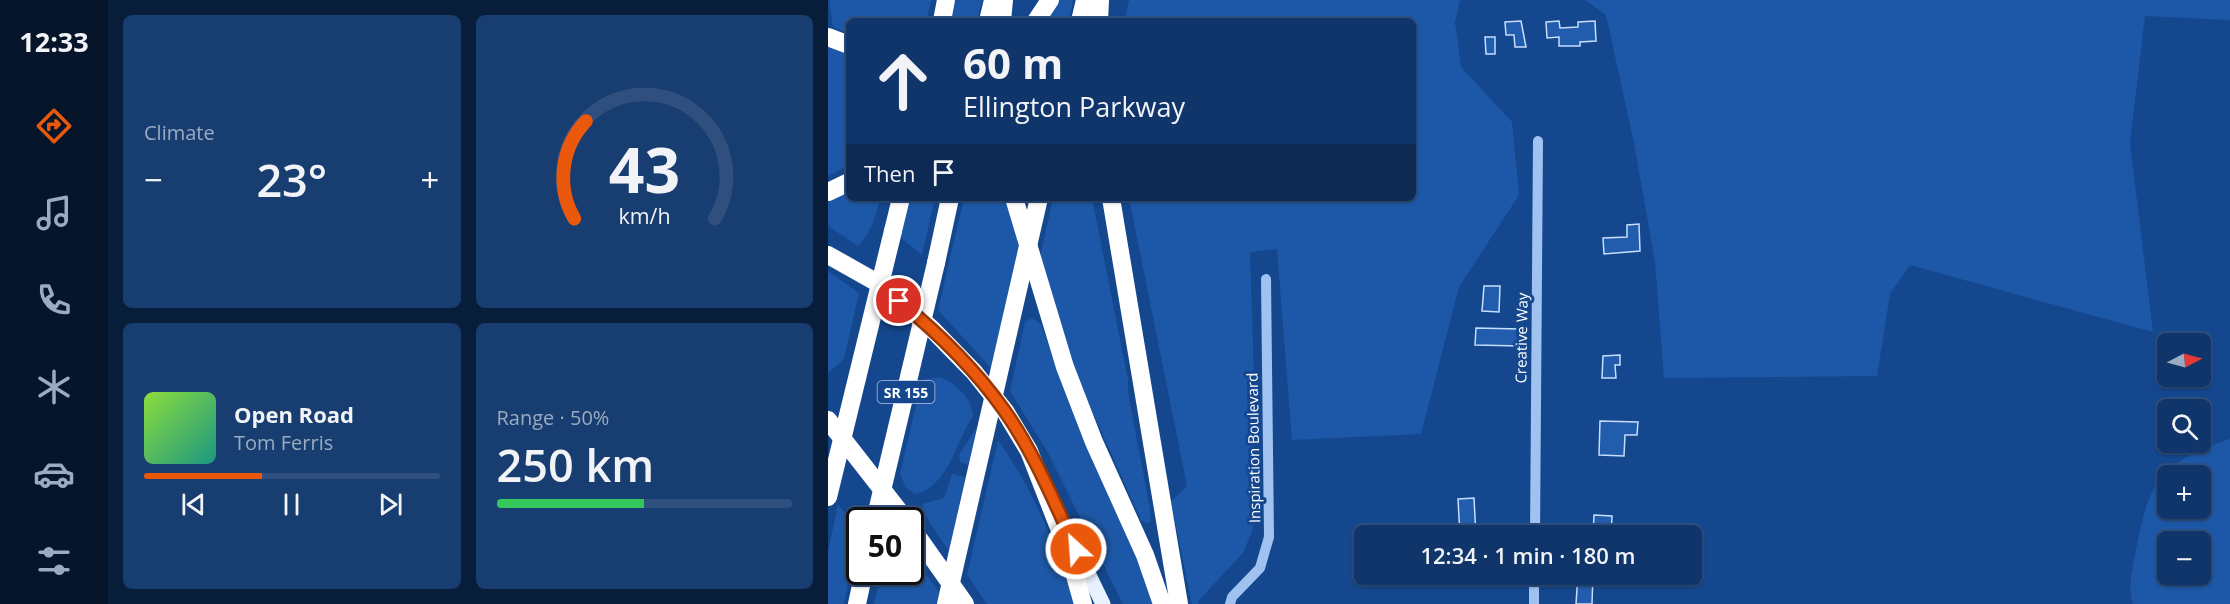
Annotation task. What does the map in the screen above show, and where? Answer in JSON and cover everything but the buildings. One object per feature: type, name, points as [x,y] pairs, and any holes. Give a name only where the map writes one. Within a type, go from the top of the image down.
[{"type":"highway","points":[[943,18],[946,0]]},
{"type":"highway","points":[[989,18],[993,0]]},
{"type":"highway","points":[[1002,18],[1004,0]]},
{"type":"highway","points":[[1038,18],[1050,0]]},
{"type":"highway","points":[[1081,18],[1085,0]]},
{"type":"highway","points":[[1099,18],[1100,0]]},
{"type":"highway","points":[[828,37],[846,44]]},
{"type":"highway","points":[[828,192],[846,183]]},
{"type":"highway","name":"SR 155","points":[[828,497],[836,424],[900,201]]},
{"type":"highway","name":"SR 155","points":[[879,507],[949,201]]},
{"type":"highway","points":[[1015,201],[1068,377],[1127,520],[1145,555],[1162,604]]},
{"type":"highway","points":[[946,604],[1038,201]]},
{"type":"highway","points":[[1112,201],[1179,604]]},
{"type":"highway","points":[[828,241],[932,329],[974,372],[1005,411],[1029,451],[1068,551],[1083,604]]},
{"type":"highway","points":[[828,255],[883,286]]},
{"type":"highway","points":[[828,465],[836,424]]},
{"type":"highway","points":[[836,424],[897,507]]},
{"type":"highway","points":[[924,546],[965,604]]},
{"type":"highway","points":[[857,604],[861,585]]},
{"type":"main road","points":[[1029,451],[1103,604]]},
{"type":"street","name":"Creative Way","points":[[1535,525],[1538,141]]},
{"type":"street","name":"Inspiration Boulevard","points":[[1230,604],[1232,597],[1260,568],[1269,537],[1266,279]]},
{"type":"street","points":[[1534,585],[1534,604]]},
{"type":"shaded area","points":[[829,0],[931,0],[927,18],[846,18],[846,33],[833,27]]},
{"type":"shaded area","points":[[956,0],[982,0],[978,18],[952,18]]},
{"type":"shaded area","points":[[1058,0],[1073,0],[1070,18],[1047,18]]},
{"type":"shaded area","points":[[1129,0],[1460,0],[1455,23],[1461,67],[1512,122],[1519,195],[1459,287],[1421,434],[1292,440],[1277,249],[1250,252],[1255,409],[1253,529],[1243,553],[1198,601],[1199,604],[1192,604],[1171,501],[1187,486],[1130,201],[1416,201],[1416,18],[1126,18]]},
{"type":"shaded area","points":[[1585,0],[2230,0],[2230,20],[2145,16],[2130,143],[2153,332],[1910,265],[1890,294],[1877,376],[1664,378],[1655,262],[1634,143],[1606,15]]},
{"type":"shaded area","points":[[828,44],[846,51],[846,167],[828,176]]},
{"type":"shaded area","points":[[846,192],[846,201],[879,201],[872,224],[858,246],[828,226],[828,200]]},
{"type":"shaded area","points":[[908,201],[934,201],[922,255],[900,237]]},
{"type":"shaded area","points":[[963,201],[1009,201],[1019,247],[991,368],[938,310]]},
{"type":"shaded area","points":[[1052,201],[1093,201],[1128,380],[1128,392],[1151,522],[1141,520],[1077,377],[1040,258]]},
{"type":"shaded area","points":[[828,271],[859,293],[844,359],[828,373]]},
{"type":"shaded area","points":[[1032,318],[1041,324],[1057,369],[1137,554],[1154,604],[1123,604],[1048,453],[1010,391],[1025,322]]},
{"type":"shaded area","points":[[940,377],[962,392],[970,404],[973,416],[944,472],[936,482],[916,494],[906,488],[900,474],[922,380]]},
{"type":"shaded area","points":[[977,427],[968,465],[960,462],[959,455]]},
{"type":"shaded area","points":[[2230,439],[2230,604],[2133,604],[2132,570],[2146,506],[2157,484],[2157,519],[2211,519],[2211,465],[2174,465],[2195,453],[2211,453],[2211,446]]},
{"type":"shaded area","points":[[998,440],[1023,479],[1043,519],[1074,604],[987,604],[967,575]]},
{"type":"shaded area","points":[[952,474],[965,477],[949,551],[929,522],[922,504],[944,498]]},
{"type":"shaded area","points":[[838,504],[846,515],[848,585],[844,604],[828,604],[828,552]]},
{"type":"shaded area","points":[[924,572],[939,592],[936,604],[874,604],[878,585],[924,585]]},
{"type":"route","points":[[899,301],[932,329],[974,372],[1005,411],[1029,451],[1076,549]]}]
